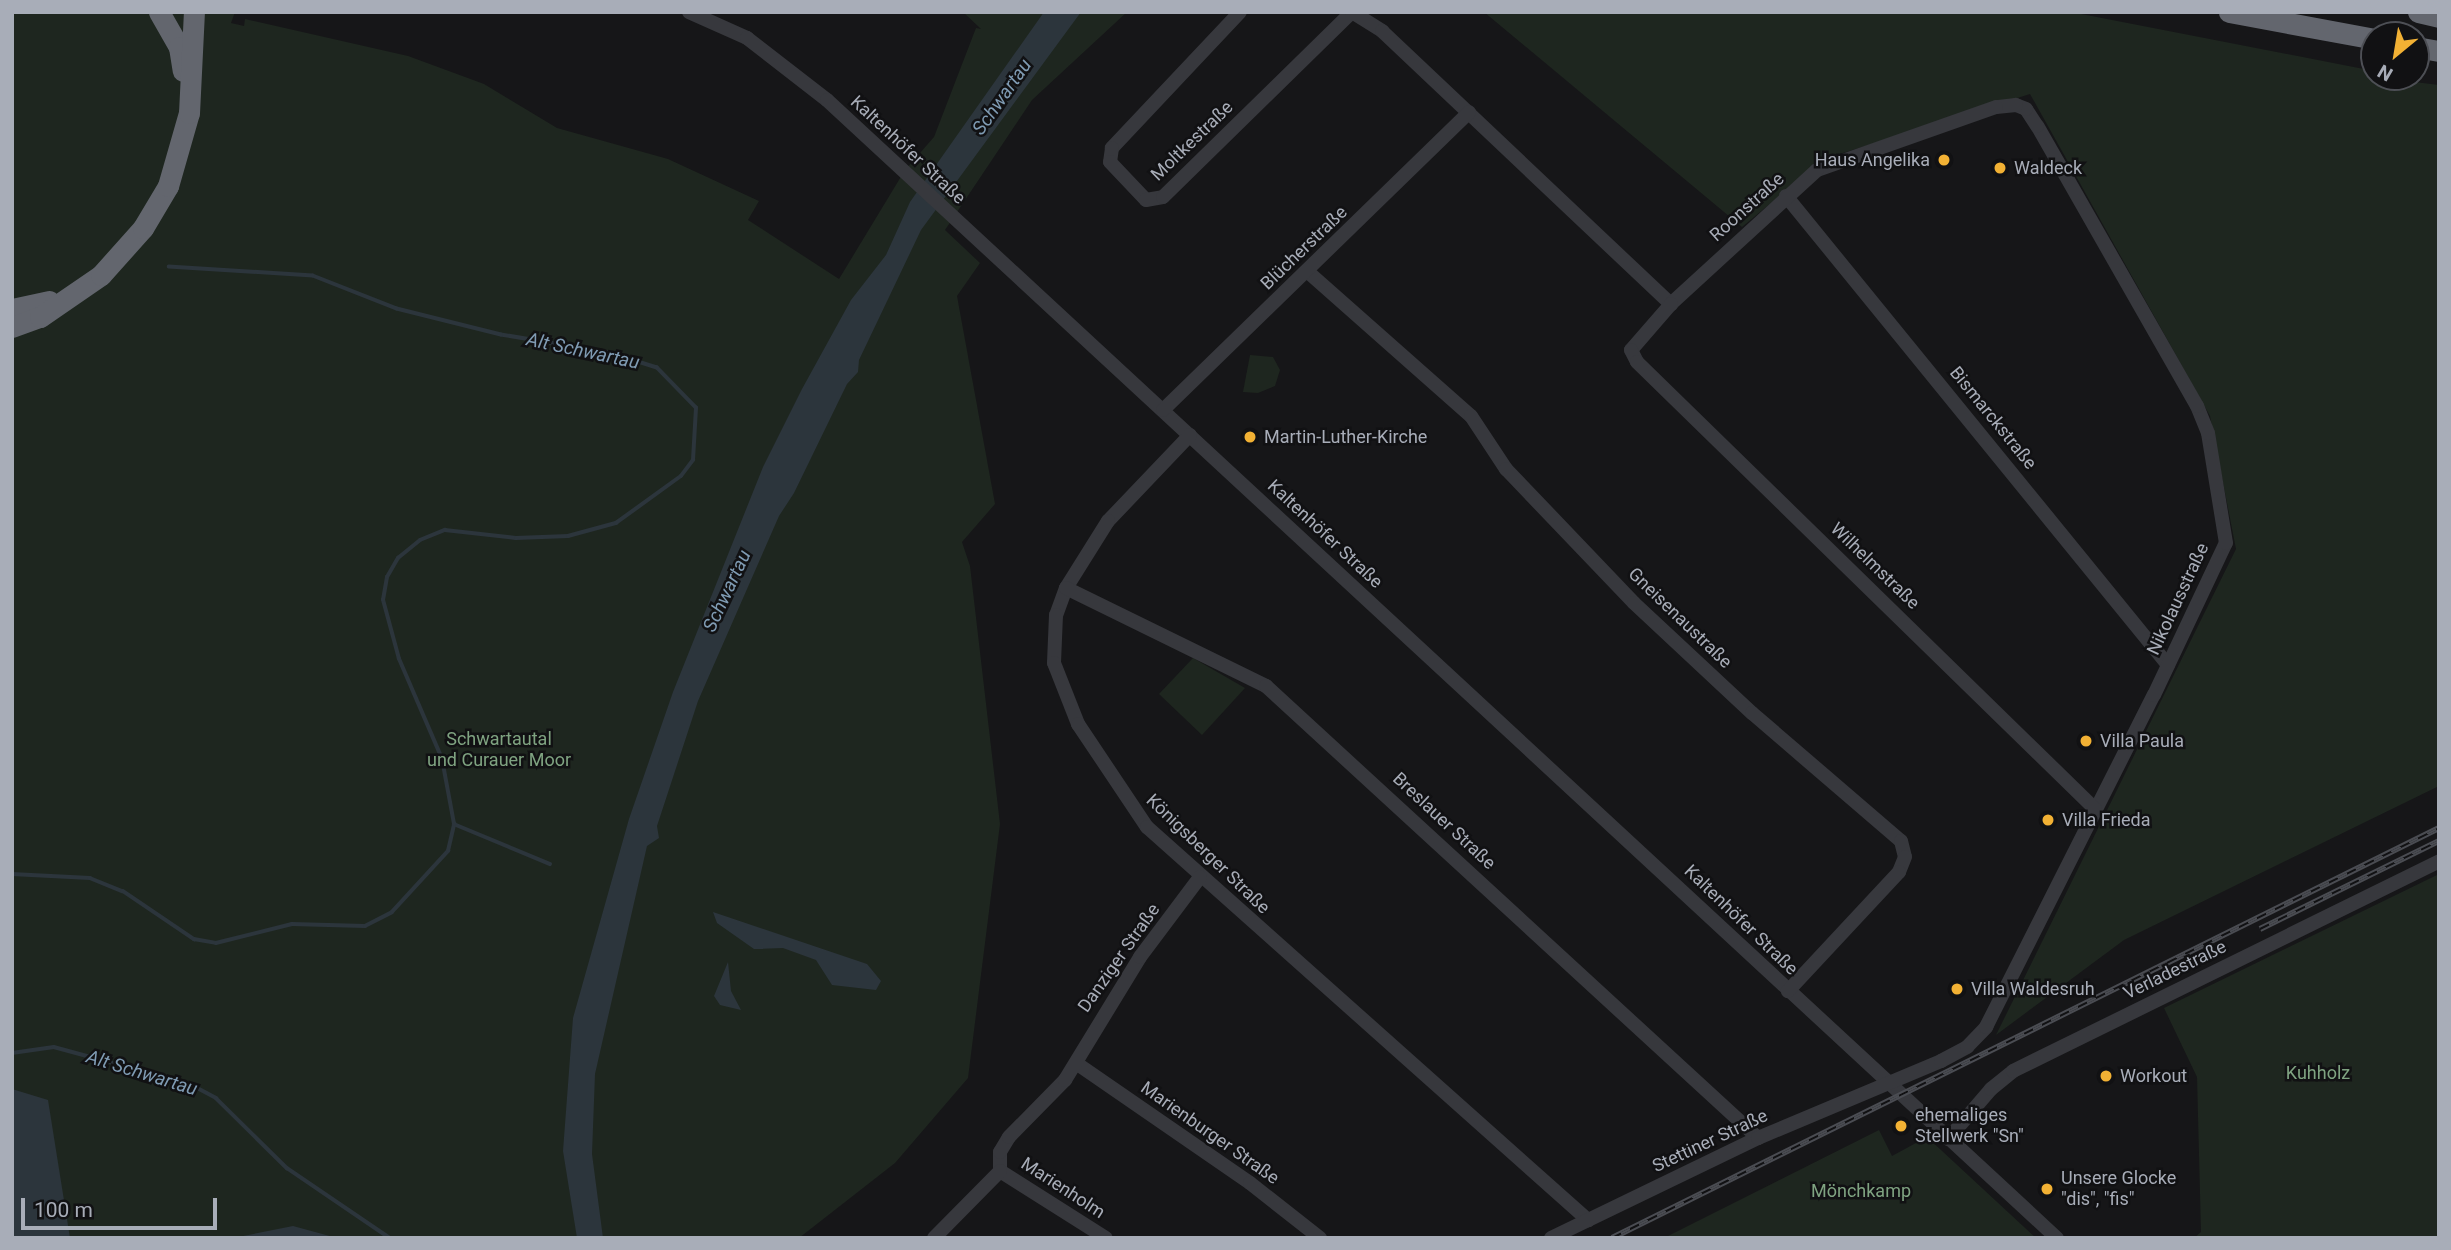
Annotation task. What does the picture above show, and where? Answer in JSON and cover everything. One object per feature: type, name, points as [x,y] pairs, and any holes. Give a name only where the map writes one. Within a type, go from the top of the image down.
[{"type":"highway","points":[[15,318],[58,297],[116,249],[163,177],[178,132],[183,69],[179,47],[159,12]]},
{"type":"highway","points":[[15,318],[101,275],[143,228],[168,186],[189,113],[194,12]]},
{"type":"highway","points":[[2229,12],[2360,35]]},
{"type":"highway","points":[[2263,12],[2360,35]]},
{"type":"highway","points":[[2418,12],[2439,17]]},
{"type":"street","name":"Kaltenhöfer Straße","points":[[689,12],[747,38],[780,61],[1163,410],[2057,1238]]},
{"type":"street","name":"Moltkestraße","points":[[1240,12],[1112,148],[1110,162],[1146,200],[1163,197],[1352,12],[1382,31],[1671,304]]},
{"type":"street","name":"Nikolausstraße","points":[[1887,1082],[1967,1047],[1986,1027],[2168,665],[2226,543],[2205,424],[2026,109],[2015,105],[1996,107]]},
{"type":"street","name":"Roonstraße","points":[[1631,350],[1671,304],[1786,197],[1832,163],[1996,107]]},
{"type":"street","name":"Blücherstraße","points":[[1163,410],[1308,272],[1469,112]]},
{"type":"street","name":"Bismarckstraße","points":[[1786,197],[2168,665]]},
{"type":"street","name":"Gneisenaustraße","points":[[1308,272],[1471,416],[1506,469],[1634,603],[1752,713],[1901,841],[1905,857],[1899,872],[1787,990]]},
{"type":"street","name":"Wilhelmstraße","points":[[1631,350],[1637,362],[2095,809]]},
{"type":"street","name":"Königsberger Straße","points":[[1190,435],[1108,521],[1066,588],[1056,615],[1054,663],[1078,724],[1097,759],[1147,827],[1588,1220]]},
{"type":"street","name":"Breslauer Straße","points":[[1066,588],[1266,686],[1758,1138]]},
{"type":"street","name":"Verladestraße","points":[[1948,1139],[1991,1089],[2013,1071],[2439,861]]},
{"type":"street","name":"Danziger Straße","points":[[1000,1171],[1000,1152],[1009,1137],[1076,1063],[1140,957],[1200,877]]},
{"type":"street","name":"Marienburger Straße","points":[[1076,1063],[1250,1183],[1320,1238]]},
{"type":"street","name":"Stettiner Straße","points":[[1551,1238],[1758,1138],[1887,1082]]},
{"type":"street","points":[[934,1238],[1000,1171]]},
{"type":"street","name":"Marienholm","points":[[1000,1171],[1106,1238]]},
{"type":"green space","name":"Schwartautal und Curauer Moor","points":[[12,12],[235,12],[231,23],[244,26],[245,19],[408,56],[484,84],[557,128],[668,159],[759,201],[748,220],[839,279],[905,170],[934,137],[976,28],[981,29],[963,12],[1127,12],[1032,100],[945,230],[980,263],[957,296],[995,504],[962,542],[970,566],[1000,824],[968,1078],[895,1163],[799,1238],[12,1238]]},
{"type":"green space","points":[[1484,12],[2071,12],[2360,68],[2360,91],[2430,91],[2430,84],[2439,85],[2439,786],[2124,940],[1996,1035],[2236,549],[2210,416],[2030,94],[1824,159],[1742,227]]},
{"type":"green space","points":[[1250,355],[1273,357],[1280,370],[1275,386],[1258,393],[1243,392]]},
{"type":"green space","points":[[1193,658],[1245,688],[1202,735],[1159,694]]},
{"type":"green space","name":"Kuhholz","points":[[2439,874],[2439,1238],[2194,1238],[2201,1232],[2197,1077],[2164,1008]]},
{"type":"green space","name":"Mönchkamp","points":[[1879,1130],[1892,1156],[1927,1137],[2036,1238],[1664,1238]]},
{"type":"water","name":"Schwartau","points":[[1044,12],[1081,12],[921,230],[859,360],[858,372],[847,384],[794,493],[779,516],[698,701],[657,826],[659,838],[647,846],[595,1074],[592,1154],[603,1238],[577,1238],[563,1151],[573,1018],[629,819],[673,692],[763,467],[802,389],[851,300],[886,255],[910,202]]},
{"type":"water","points":[[713,912],[867,964],[881,981],[876,990],[832,985],[816,960],[783,948],[754,949],[717,923]]},
{"type":"water","points":[[728,962],[731,991],[741,1010],[720,1005],[714,996]]},
{"type":"water","points":[[12,1089],[48,1100],[70,1238],[12,1238]]},
{"type":"water","points":[[293,1226],[337,1238],[233,1238]]},
{"type":"waterway","name":"Alt Schwartau","points":[[12,874],[90,878],[123,891],[194,939],[216,943],[292,924],[365,926],[392,912],[448,851],[454,824],[442,759],[399,659],[383,600],[387,577],[398,558],[420,540],[445,530],[516,538],[568,536],[616,523],[681,476],[693,460],[696,408],[657,368],[609,353],[501,335],[397,309],[313,276],[169,267]]},
{"type":"waterway","points":[[454,824],[550,864]]},
{"type":"waterway","name":"Alt Schwartau","points":[[12,1053],[54,1047],[190,1084],[216,1098],[287,1168],[390,1238]]},
{"type":"railway","points":[[1612,1238],[2439,828]]},
{"type":"railway","points":[[2260,929],[2439,841]]},
{"type":"place","name":"Haus Angelika","points":[[1944,160]]},
{"type":"place","name":"Waldeck","points":[[2000,168]]},
{"type":"place","name":"Martin-Luther-Kirche","points":[[1250,437]]},
{"type":"place","name":"Villa Paula","points":[[2086,741]]},
{"type":"place","name":"Villa Frieda","points":[[2048,820]]},
{"type":"place","name":"Villa Waldesruh","points":[[1957,989]]},
{"type":"place","name":"Workout","points":[[2106,1076]]},
{"type":"place","name":"ehemaliges Stellwerk \"Sn\"","points":[[1901,1126]]},
{"type":"place","name":"Unsere Glocke \"dis\", \"fis\"","points":[[2047,1189]]}]
